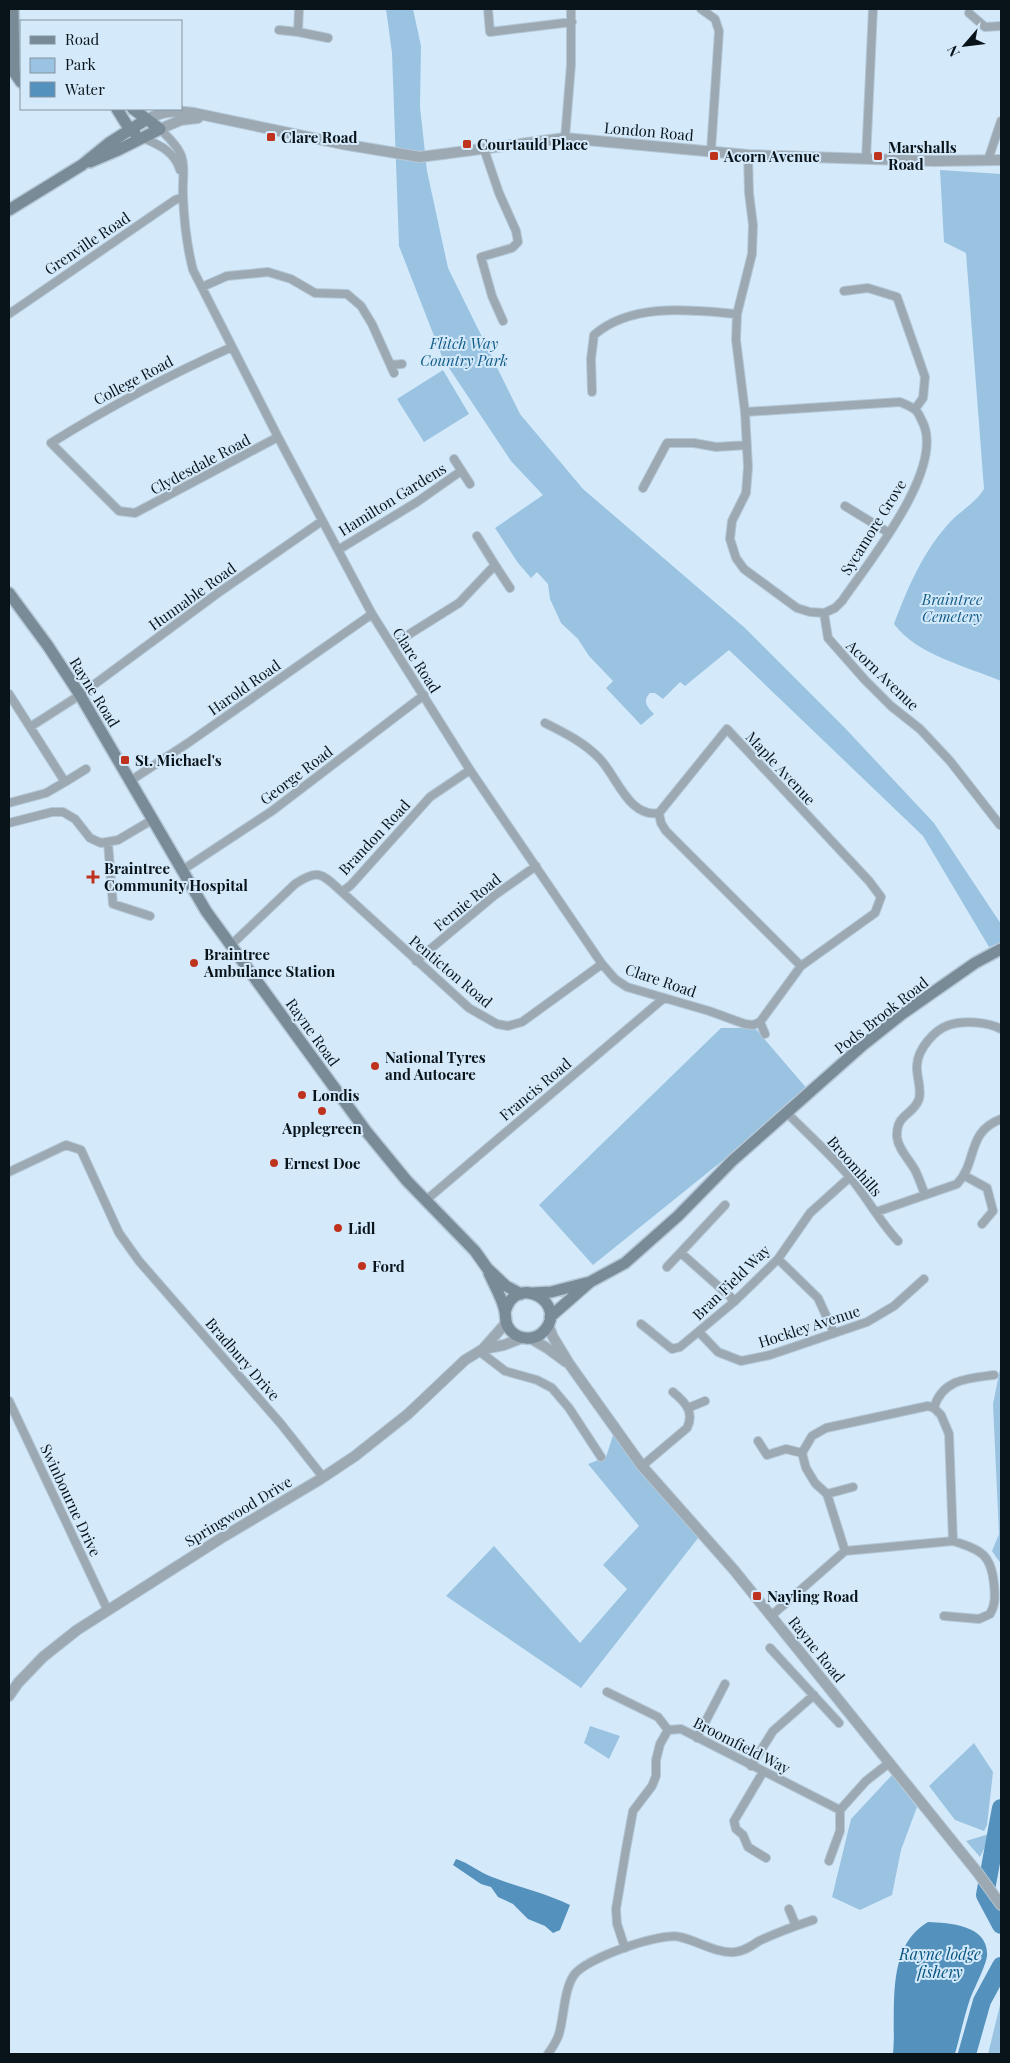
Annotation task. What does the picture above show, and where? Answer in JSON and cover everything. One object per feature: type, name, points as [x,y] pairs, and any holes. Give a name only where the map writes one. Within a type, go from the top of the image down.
[{"type":"main road","points":[[12,73],[13,9]]},
{"type":"main road","points":[[118,110],[130,130],[143,138]]},
{"type":"main road","points":[[9,210],[82,165],[116,151],[160,129],[134,110]]},
{"type":"main road","points":[[82,165],[95,153],[147,119]]},
{"type":"main road","name":"Rayne Road","points":[[9,593],[48,646],[80,695],[206,911],[366,1130],[407,1182],[469,1245],[487,1268],[506,1286],[540,1297],[546,1302],[549,1321]]},
{"type":"main road","name":"Pods Brook Road","points":[[590,1282],[625,1263],[678,1216],[732,1161],[863,1045],[902,1014],[975,963],[1001,949]]},
{"type":"main road","name":"Rayne Road","points":[[487,1268],[505,1317],[515,1334],[526,1338]]},
{"type":"main road","points":[[505,1317],[510,1301],[527,1293],[551,1292],[590,1282]]},
{"type":"main road","points":[[526,1338],[544,1332],[549,1321],[590,1282]]},
{"type":"street","points":[[298,32],[299,9]]},
{"type":"street","points":[[488,9],[490,32],[572,22]]},
{"type":"street","points":[[565,138],[571,65],[571,9]]},
{"type":"street","points":[[701,9],[715,19],[718,31],[711,151]]},
{"type":"street","points":[[866,159],[873,9]]},
{"type":"street","points":[[969,13],[985,27],[1001,26]]},
{"type":"street","points":[[279,30],[328,38]]},
{"type":"street","name":"London Road","points":[[147,119],[176,110],[391,153],[433,157],[565,138],[748,154],[934,161],[1001,160]]},
{"type":"street","name":"London Road","points":[[160,129],[182,120],[209,118]]},
{"type":"street","points":[[988,160],[1001,121]]},
{"type":"street","name":"Clare Road","points":[[160,129],[180,153],[183,162],[183,198],[193,270],[278,437],[372,614],[470,770],[602,964],[615,979],[627,987],[745,1024],[753,1025],[760,1022]]},
{"type":"street","name":"Clare Road","points":[[143,138],[160,145],[174,156],[183,180]]},
{"type":"street","points":[[484,149],[498,193],[516,231],[518,242],[512,248],[481,257],[492,296],[503,321]]},
{"type":"street","points":[[748,154],[749,193],[753,225],[752,254],[737,314],[736,340],[745,412],[748,467],[746,494],[732,520],[730,539],[736,558],[744,569],[796,608],[824,613]]},
{"type":"street","name":"Grenville Road","points":[[9,314],[175,200],[183,198]]},
{"type":"street","points":[[202,287],[227,276],[268,272],[291,279],[315,293],[347,294],[361,306],[392,369],[402,364]]},
{"type":"street","points":[[745,412],[802,410],[884,402],[900,402],[916,409],[923,398],[925,376],[897,297],[881,290],[868,288],[844,291]]},
{"type":"street","points":[[592,392],[591,359],[594,335],[604,326],[644,313],[670,310],[737,314]]},
{"type":"street","name":"College Road","points":[[135,514],[119,511],[51,442],[93,417],[185,368],[232,347]]},
{"type":"street","name":"Sycamore Grove","points":[[824,613],[835,608],[842,601],[889,533],[921,477],[926,451],[926,428],[916,409]]},
{"type":"street","name":"Clydesdale Road","points":[[135,514],[278,437]]},
{"type":"street","points":[[643,488],[668,443],[694,443],[716,447],[747,445]]},
{"type":"street","points":[[454,459],[470,484]]},
{"type":"street","name":"Hamilton Gardens","points":[[338,550],[417,502],[461,471]]},
{"type":"street","points":[[845,506],[889,533]]},
{"type":"street","name":"Hunnable Road","points":[[30,727],[80,695],[218,593],[322,521]]},
{"type":"street","points":[[477,536],[510,588]]},
{"type":"street","points":[[392,645],[459,603],[495,565]]},
{"type":"street","name":"Acorn Avenue","points":[[824,613],[828,638],[865,680],[891,706],[920,729],[950,761],[1000,825]]},
{"type":"street","name":"Harold Road","points":[[130,781],[188,743],[372,614]]},
{"type":"street","points":[[9,694],[65,782]]},
{"type":"street","name":"George Road","points":[[181,871],[272,811],[424,695]]},
{"type":"street","points":[[545,723],[584,745],[600,759],[634,805],[646,813],[659,813],[661,823],[666,831],[801,966],[760,1022],[764,1034]]},
{"type":"street","name":"Maple Avenue","points":[[659,813],[727,729],[879,892],[881,897],[875,913],[801,966]]},
{"type":"street","points":[[9,804],[46,793],[86,769]]},
{"type":"street","name":"Brandon Road","points":[[231,945],[295,884],[306,876],[321,875],[342,892],[430,797],[470,770]]},
{"type":"street","points":[[9,823],[52,812],[63,812],[75,819],[90,838],[101,843],[108,843],[118,840],[152,820]]},
{"type":"street","points":[[108,843],[113,904],[150,916]]},
{"type":"street","name":"Fernie Road","points":[[416,961],[495,895],[536,866]]},
{"type":"street","name":"Penticton Road","points":[[342,892],[470,1008],[486,1019],[508,1026],[533,1016],[602,964]]},
{"type":"street","name":"Francis Road","points":[[425,1201],[664,998]]},
{"type":"street","points":[[924,1195],[916,1172],[900,1146],[897,1128],[901,1118],[916,1105],[919,1098],[917,1065],[920,1054],[924,1046],[946,1026],[954,1024],[984,1024],[1001,1029]]},
{"type":"street","name":"Broomhills","points":[[787,1113],[850,1177],[876,1212],[884,1227],[898,1241]]},
{"type":"street","points":[[876,1212],[924,1195],[949,1189],[957,1184],[965,1176],[976,1140],[981,1132],[986,1126],[1001,1119]]},
{"type":"street","name":"Bradbury Drive","points":[[9,1172],[66,1145],[81,1150],[120,1233],[139,1261],[268,1409],[323,1477]]},
{"type":"street","points":[[965,1176],[987,1188],[993,1211],[982,1224]]},
{"type":"street","name":"Bran Field Way","points":[[642,1324],[672,1349],[680,1347],[735,1301],[778,1259],[810,1213],[850,1177]]},
{"type":"street","points":[[667,1267],[725,1206]]},
{"type":"street","points":[[681,1253],[735,1301]]},
{"type":"street","points":[[778,1259],[818,1298],[834,1332]]},
{"type":"street","name":"Hockley Avenue","points":[[699,1332],[718,1352],[741,1361],[770,1355],[867,1322],[894,1306],[924,1279]]},
{"type":"street","name":"Springwood Drive","points":[[9,1696],[18,1682],[43,1657],[77,1630],[230,1532],[323,1477],[371,1444],[408,1414],[465,1360],[481,1350],[505,1317]]},
{"type":"street","name":"Rayne Road","points":[[549,1321],[553,1337],[570,1366],[642,1466],[772,1616],[978,1873],[1001,1905]]},
{"type":"street","name":"Springwood Drive","points":[[481,1350],[504,1346],[526,1338]]},
{"type":"street","name":"Rayne Road","points":[[526,1338],[547,1348],[570,1366]]},
{"type":"street","points":[[481,1350],[505,1371],[537,1380],[552,1388],[569,1408],[601,1457]]},
{"type":"street","points":[[934,1408],[937,1398],[953,1382],[967,1378],[994,1376]]},
{"type":"street","points":[[642,1466],[687,1428],[690,1422],[688,1408],[684,1401],[673,1392]]},
{"type":"street","name":"Swinbourne Drive","points":[[9,1401],[108,1611]]},
{"type":"street","points":[[688,1408],[705,1401]]},
{"type":"street","points":[[845,1551],[827,1494],[815,1483],[806,1468],[802,1453],[812,1436],[826,1428],[928,1406],[934,1408],[941,1415],[949,1434],[953,1541]]},
{"type":"street","points":[[758,1441],[766,1455],[786,1449],[802,1453]]},
{"type":"street","points":[[827,1494],[853,1487]]},
{"type":"street","points":[[772,1616],[845,1551],[953,1541],[976,1548],[988,1560],[992,1568],[995,1600],[990,1614],[979,1619],[944,1616]]},
{"type":"street","points":[[770,1648],[839,1723]]},
{"type":"street","points":[[698,1738],[725,1684]]},
{"type":"street","points":[[606,1692],[658,1717],[668,1730],[660,1744],[656,1760],[656,1776],[652,1786],[633,1811],[616,1909],[617,1924],[626,1948]]},
{"type":"street","points":[[751,1766],[764,1742],[773,1731],[814,1695]]},
{"type":"street","name":"Broomfield Way","points":[[668,1730],[682,1729],[762,1772],[840,1810]]},
{"type":"street","points":[[829,1861],[840,1831],[840,1810],[866,1781],[890,1763]]},
{"type":"street","points":[[762,1772],[734,1821],[736,1829],[742,1835],[748,1847],[766,1858]]},
{"type":"street","points":[[789,1909],[796,1926]]},
{"type":"street","points":[[548,2054],[558,2035],[574,1975],[594,1960],[667,1936],[679,1936],[719,1950],[733,1952],[745,1950],[758,1942],[813,1920]]},
{"type":"green space","name":"Flitch Way Country Park","points":[[386,9],[413,9],[421,46],[420,107],[427,171],[448,268],[520,414],[583,489],[745,628],[844,727],[934,823],[1001,924],[1001,942],[989,947],[923,836],[729,650],[685,686],[680,682],[663,699],[655,693],[650,693],[646,699],[646,704],[654,714],[641,725],[606,688],[613,681],[589,656],[578,639],[561,623],[550,599],[548,584],[537,572],[531,578],[518,563],[495,528],[543,495],[511,461],[443,359],[399,246],[392,53]]},
{"type":"green space","name":"Braintree Cemetery","points":[[940,170],[1001,174],[1001,681],[929,652],[904,635],[894,624],[911,583],[932,545],[951,521],[973,502],[984,489],[966,253],[944,242]]},
{"type":"green space","points":[[443,370],[469,414],[424,442],[397,399]]},
{"type":"green space","points":[[721,1028],[755,1028],[809,1091],[593,1265],[539,1205]]},
{"type":"green space","points":[[1001,1364],[1001,1564],[992,1551],[999,1534],[993,1404]]},
{"type":"green space","points":[[615,1429],[702,1533],[581,1688],[446,1596],[494,1546],[580,1643],[627,1589],[603,1565],[639,1526],[588,1464],[606,1457]]},
{"type":"green space","points":[[590,1726],[620,1736],[609,1759],[584,1743]]},
{"type":"green space","points":[[974,1743],[993,1772],[987,1825],[984,1831],[955,1820],[929,1786]]},
{"type":"green space","points":[[892,1775],[917,1807],[901,1850],[892,1895],[860,1910],[832,1897],[851,1819]]},
{"type":"green space","points":[[992,1833],[980,1857],[966,1841]]},
{"type":"green space","points":[[1001,2001],[1001,2054],[988,2054]]},
{"type":"water","points":[[456,1859],[492,1877],[570,1905],[560,1930],[553,1933],[545,1926],[528,1919],[513,1904],[498,1897],[491,1887],[481,1884],[453,1865]]},
{"type":"water","name":"Rayne lodge fishery","points":[[928,1922],[957,1925],[975,1932],[982,1938],[986,1946],[986,1960],[970,1999],[955,2054],[893,2054],[894,2000],[899,1964],[905,1947],[914,1933]]},
{"type":"waterway","points":[[1001,1808],[985,1895],[1001,1925]]},
{"type":"waterway","points":[[967,2054],[982,2001],[1001,1966]]},
{"type":"place","name":"Clare Road","points":[[271,137]]},
{"type":"place","name":"Courtauld Place","points":[[467,144]]},
{"type":"place","name":"Acorn Avenue","points":[[714,156]]},
{"type":"place","name":"Marshalls Road","points":[[878,156]]},
{"type":"place","name":"St. Michael's","points":[[125,760]]},
{"type":"place","name":"Braintree Community Hospital","points":[[93,877]]},
{"type":"place","name":"Braintree Ambulance Station","points":[[194,963]]},
{"type":"place","name":"National Tyres and Autocare","points":[[375,1066]]},
{"type":"place","name":"Londis","points":[[302,1095]]},
{"type":"place","name":"Applegreen","points":[[322,1111]]},
{"type":"place","name":"Ernest Doe","points":[[274,1163]]},
{"type":"place","name":"Lidl","points":[[338,1228]]},
{"type":"place","name":"Ford","points":[[362,1266]]},
{"type":"place","name":"Nayling Road","points":[[757,1596]]}]
